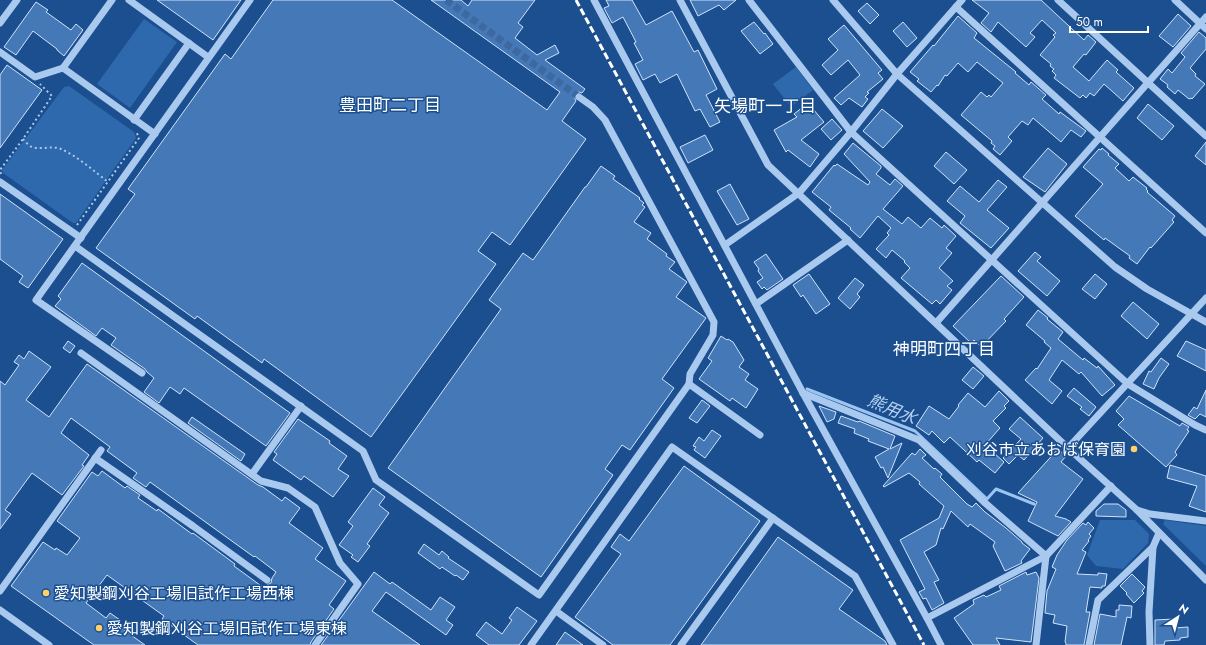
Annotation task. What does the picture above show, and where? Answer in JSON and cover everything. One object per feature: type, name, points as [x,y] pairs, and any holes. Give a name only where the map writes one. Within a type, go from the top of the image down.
[{"type":"street","points":[[0,23],[17,0]]},
{"type":"street","points":[[0,52],[35,77],[63,68],[112,0]]},
{"type":"street","points":[[130,0],[208,57]]},
{"type":"street","points":[[142,373],[36,300],[250,0]]},
{"type":"street","points":[[594,0],[803,393],[941,645]]},
{"type":"street","points":[[680,0],[768,165],[1068,448],[1137,510],[1206,580]]},
{"type":"street","points":[[749,0],[851,132],[1128,384],[1195,425],[1206,430]]},
{"type":"street","points":[[833,0],[897,74],[1115,267],[1147,289],[1191,315],[1206,322]]},
{"type":"street","points":[[725,245],[799,193],[851,132],[897,74],[962,0]]},
{"type":"street","points":[[1058,0],[1206,136]]},
{"type":"street","points":[[1175,0],[1203,26]]},
{"type":"street","points":[[956,7],[1206,233]]},
{"type":"street","points":[[936,323],[1147,83],[1203,26],[1206,17]]},
{"type":"street","points":[[134,120],[189,43]]},
{"type":"street","points":[[63,68],[155,134]]},
{"type":"street","points":[[75,246],[363,451],[376,480],[539,595],[689,384],[690,374],[713,335],[714,322],[605,120],[594,107],[579,97]]},
{"type":"street","points":[[1,178],[81,238]]},
{"type":"street","points":[[756,304],[848,240]]},
{"type":"street","points":[[1068,448],[1206,298]]},
{"type":"street","points":[[81,353],[261,481],[288,488],[315,507],[340,563],[358,584],[315,645]]},
{"type":"street","points":[[689,384],[760,435]]},
{"type":"street","points":[[803,393],[919,440],[984,502],[1046,556]]},
{"type":"street","points":[[252,474],[301,406]]},
{"type":"street","points":[[531,645],[672,448],[855,576],[893,645]]},
{"type":"street","points":[[0,591],[101,450]]},
{"type":"street","points":[[95,458],[193,526],[267,580]]},
{"type":"street","points":[[927,618],[1046,556],[1111,486]]},
{"type":"street","points":[[1137,510],[1150,514],[1206,521]]},
{"type":"street","points":[[682,645],[773,518]]},
{"type":"street","points":[[1150,645],[1149,612],[1153,547],[1159,533]]},
{"type":"street","points":[[1090,645],[1098,600],[1153,547]]},
{"type":"street","points":[[1036,645],[1046,556]]},
{"type":"street","points":[[0,610],[49,645]]},
{"type":"street","points":[[556,611],[603,645]]},
{"type":"path","points":[[1,178],[0,170],[23,140],[52,96],[42,87],[35,77]]},
{"type":"path","points":[[73,226],[77,225],[138,138],[136,131]]},
{"type":"path","points":[[23,140],[30,146],[37,148],[51,147],[61,149],[86,164],[108,182]]},
{"type":"shaded area","points":[[144,19],[177,42],[130,108],[97,84]]},
{"type":"shaded area","points":[[796,67],[813,90],[791,107],[773,84]]},
{"type":"shaded area","points":[[69,86],[134,132],[136,138],[76,223],[73,223],[3,173],[2,170],[64,87]]},
{"type":"shaded area","points":[[1100,520],[1135,520],[1149,534],[1148,543],[1123,569],[1096,566],[1087,555]]},
{"type":"shaded area","points":[[1165,520],[1206,526],[1206,566],[1163,524]]},
{"type":"building","points":[[157,0],[241,0],[213,40]]},
{"type":"building","points":[[273,0],[392,0],[547,110],[560,92],[431,0],[461,0],[468,6],[472,0],[535,0],[518,23],[523,27],[515,38],[537,55],[555,45],[559,53],[545,60],[585,89],[582,93],[579,92],[575,94],[574,97],[576,101],[562,121],[586,139],[510,245],[492,232],[478,251],[496,264],[371,437],[264,359],[262,363],[197,316],[195,319],[96,248],[135,194],[128,189],[225,54],[231,59]]},
{"type":"building","points":[[606,0],[632,0],[646,25],[672,11],[694,52],[698,50],[717,89],[706,95],[720,122],[710,127],[700,109],[695,111],[677,74],[660,83],[655,74],[643,80],[635,64],[643,60],[634,43],[636,42],[623,17],[612,23],[604,8],[609,6]]},
{"type":"building","points":[[690,0],[736,0],[724,10],[719,5],[698,16]]},
{"type":"building","points":[[972,0],[1041,0],[1084,40],[1088,35],[1096,42],[1086,55],[1084,54],[1073,67],[1089,81],[1107,60],[1118,70],[1116,72],[1134,88],[1123,101],[1104,84],[1094,96],[1090,93],[1086,98],[1083,95],[1080,98],[1054,78],[1056,75],[1052,71],[1054,69],[1050,66],[1051,64],[1040,55],[1055,37],[1053,35],[1056,33],[1042,20],[1030,33],[1035,37],[1026,47],[998,22],[991,32],[981,23],[989,13]]},
{"type":"building","points":[[36,2],[48,10],[46,12],[71,30],[76,24],[83,30],[64,56],[33,31],[16,55],[4,47]]},
{"type":"building","points":[[867,3],[879,15],[870,24],[858,11]]},
{"type":"building","points":[[1178,14],[1191,26],[1173,47],[1159,36]]},
{"type":"building","points":[[958,16],[977,33],[974,38],[1016,72],[1015,73],[1029,85],[1031,82],[1046,95],[1042,99],[1059,114],[1060,112],[1086,131],[1081,137],[1071,130],[1061,142],[1033,118],[1028,125],[1022,121],[1008,137],[1012,141],[1000,155],[993,149],[995,146],[991,143],[992,141],[961,115],[981,92],[987,97],[989,95],[991,97],[1003,83],[977,62],[968,72],[958,63],[947,76],[945,75],[938,86],[937,85],[931,92],[917,81],[919,79],[910,72],[933,45],[934,46]]},
{"type":"building","points":[[754,22],[773,44],[760,54],[741,31]]},
{"type":"building","points":[[903,22],[917,38],[907,47],[893,31]]},
{"type":"building","points":[[844,25],[882,70],[878,73],[883,79],[867,92],[869,93],[865,97],[868,99],[862,107],[849,98],[841,105],[834,98],[860,75],[848,60],[831,75],[822,65],[838,50],[828,39]]},
{"type":"building","points":[[1199,32],[1206,38],[1206,49],[1190,68],[1196,74],[1195,76],[1205,84],[1192,99],[1189,99],[1178,90],[1175,94],[1167,87],[1168,85],[1160,79],[1168,69],[1172,73],[1185,57],[1181,53]]},
{"type":"building","points":[[7,65],[42,90],[0,148],[0,75]]},
{"type":"building","points":[[808,103],[824,122],[801,140],[819,154],[810,167],[788,150],[786,152],[774,130],[797,117],[794,114]]},
{"type":"building","points":[[1148,104],[1174,126],[1162,140],[1137,118]]},
{"type":"building","points":[[882,109],[903,126],[883,148],[863,131]]},
{"type":"building","points":[[832,119],[842,130],[831,140],[821,129]]},
{"type":"building","points":[[705,135],[713,150],[688,163],[680,147]]},
{"type":"building","points":[[1206,142],[1206,165],[1195,156]]},
{"type":"building","points":[[853,143],[881,166],[876,174],[890,185],[895,179],[903,186],[883,209],[902,224],[908,217],[921,228],[930,218],[942,228],[944,225],[956,236],[946,248],[952,253],[939,268],[953,281],[947,286],[952,290],[940,304],[936,300],[932,304],[901,278],[910,268],[904,262],[905,261],[892,250],[886,258],[876,249],[889,235],[887,233],[891,228],[878,216],[860,238],[850,229],[851,228],[829,210],[831,207],[812,192],[834,165],[835,166],[837,164],[868,185],[870,182],[844,154]]},
{"type":"building","points":[[1048,148],[1067,164],[1045,192],[1023,177]]},
{"type":"building","points":[[1102,148],[1119,164],[1115,168],[1129,181],[1133,177],[1147,188],[1147,192],[1175,216],[1172,220],[1174,222],[1151,248],[1150,247],[1137,264],[1129,258],[1130,256],[1105,238],[1104,240],[1075,216],[1103,184],[1083,167],[1099,149],[1101,150]]},
{"type":"building","points":[[946,152],[967,170],[954,184],[934,166]]},
{"type":"building","points":[[601,166],[615,176],[613,179],[640,198],[639,199],[644,203],[642,205],[645,207],[634,222],[651,233],[647,239],[675,262],[669,269],[687,282],[676,297],[706,318],[662,379],[674,388],[630,450],[622,445],[605,469],[613,475],[541,577],[388,468],[501,309],[489,300],[523,253],[533,260]]},
{"type":"building","points":[[998,180],[1007,187],[987,210],[1009,228],[991,248],[960,223],[965,216],[947,201],[960,186],[979,202]]},
{"type":"building","points":[[730,184],[749,219],[737,225],[717,191]]},
{"type":"building","points":[[0,194],[63,239],[28,288],[19,282],[23,276],[0,259]]},
{"type":"building","points":[[1035,252],[1041,257],[1037,261],[1060,281],[1047,296],[1018,271]]},
{"type":"building","points":[[766,254],[783,279],[767,290],[764,287],[762,289],[757,282],[763,278],[754,262]]},
{"type":"building","points":[[82,263],[290,413],[266,446],[184,388],[180,394],[170,387],[159,403],[144,392],[154,378],[145,369],[111,345],[116,338],[102,328],[96,336],[55,306],[61,299],[58,296]]},
{"type":"building","points":[[809,274],[830,304],[816,314],[803,295],[801,297],[793,285]]},
{"type":"building","points":[[1095,274],[1107,284],[1095,299],[1082,289]]},
{"type":"building","points":[[1001,276],[1024,297],[1004,319],[1006,321],[981,347],[974,340],[971,343],[953,326]]},
{"type":"building","points":[[855,278],[864,285],[857,294],[860,297],[850,309],[838,298]]},
{"type":"building","points":[[1133,302],[1159,324],[1147,339],[1121,316]]},
{"type":"building","points":[[1038,310],[1063,332],[1058,339],[1083,360],[1084,358],[1097,368],[1098,366],[1115,385],[1102,396],[1081,372],[1079,374],[1062,360],[1049,380],[1062,391],[1052,404],[1025,380],[1036,368],[1037,369],[1051,348],[1026,325]]},
{"type":"building","points":[[721,336],[733,342],[744,360],[739,367],[749,374],[745,380],[758,389],[746,408],[732,398],[730,401],[699,379],[712,361],[708,358]]},
{"type":"building","points":[[68,341],[75,346],[70,353],[63,348]]},
{"type":"building","points":[[1186,341],[1206,350],[1206,371],[1177,356]]},
{"type":"building","points":[[29,351],[51,367],[26,400],[49,417],[87,364],[258,485],[282,501],[285,497],[300,508],[289,523],[323,548],[315,559],[346,581],[329,605],[334,609],[310,645],[198,645],[162,619],[164,616],[107,575],[86,603],[106,618],[110,613],[120,620],[117,625],[145,645],[94,645],[11,586],[43,542],[55,550],[56,548],[67,555],[80,538],[57,521],[92,472],[98,476],[102,471],[125,488],[127,486],[140,495],[138,498],[157,511],[158,509],[192,534],[193,533],[235,564],[234,566],[264,588],[271,583],[276,572],[150,482],[146,487],[133,478],[137,473],[107,451],[110,447],[71,418],[61,433],[89,455],[82,465],[84,466],[62,495],[32,473],[5,510],[11,514],[0,529],[0,381],[5,385],[19,365],[14,362],[19,355],[24,359]]},
{"type":"building","points":[[1161,358],[1169,364],[1159,378],[1154,389],[1143,384],[1149,371],[1151,372]]},
{"type":"building","points":[[973,367],[984,376],[973,389],[962,380]]},
{"type":"building","points":[[1074,388],[1096,407],[1089,416],[1080,409],[1082,407],[1067,396]]},
{"type":"building","points":[[1206,390],[1206,417],[1200,414],[1195,419],[1188,415],[1194,407],[1197,409]]},
{"type":"building","points":[[999,391],[1009,401],[1004,406],[1006,408],[993,421],[1000,428],[985,445],[1004,462],[995,473],[979,460],[977,462],[950,437],[944,443],[932,431],[929,435],[916,426],[929,406],[949,419],[968,393],[985,407]]},
{"type":"building","points":[[1129,396],[1180,426],[1182,423],[1189,427],[1187,430],[1189,431],[1175,452],[1177,455],[1166,467],[1118,425],[1124,419],[1116,411]]},
{"type":"building","points":[[702,400],[710,406],[697,423],[689,418]]},
{"type":"building","points":[[819,406],[836,412],[834,419],[827,422]]},
{"type":"building","points":[[841,416],[858,422],[859,421],[895,436],[890,449],[902,443],[888,478],[883,467],[881,468],[875,457],[889,449],[868,441],[869,439],[854,433],[855,429],[838,423]]},
{"type":"building","points":[[192,417],[245,454],[241,461],[188,423]]},
{"type":"building","points":[[1020,417],[1043,438],[1024,460],[1018,455],[1009,464],[1003,458],[1021,439],[1009,429]]},
{"type":"building","points":[[298,419],[330,441],[329,443],[347,456],[338,469],[349,476],[333,497],[304,476],[301,480],[273,460],[277,454],[274,452]]},
{"type":"building","points":[[712,430],[721,436],[705,458],[694,450],[696,447],[693,446],[699,437],[704,441]]},
{"type":"building","points":[[920,449],[926,455],[922,458],[942,474],[940,477],[967,504],[972,507],[976,503],[1030,549],[1021,561],[1022,563],[1005,571],[993,546],[995,542],[970,524],[968,527],[951,511],[943,529],[941,528],[936,545],[924,552],[939,580],[934,582],[944,603],[932,610],[926,598],[923,599],[919,592],[925,589],[900,540],[939,518],[944,506],[909,473],[884,487],[883,486],[912,453],[915,455]]},
{"type":"building","points":[[1058,449],[1066,456],[1061,462],[1083,479],[1055,516],[1071,522],[1058,536],[1028,521],[1037,502],[1018,493]]},
{"type":"building","points":[[1170,465],[1206,476],[1206,512],[1189,506],[1197,486],[1167,478]]},
{"type":"building","points":[[684,466],[760,521],[670,645],[613,645],[575,617],[621,554],[611,547],[620,534],[629,541]]},
{"type":"building","points":[[373,488],[385,497],[379,505],[389,513],[367,544],[370,546],[358,562],[351,557],[353,555],[339,545],[353,526],[348,522]]},
{"type":"building","points":[[1104,504],[1118,504],[1126,510],[1126,517],[1096,516],[1096,511]]},
{"type":"building","points":[[1088,522],[1094,528],[1089,534],[1091,536],[1088,540],[1089,541],[1082,550],[1086,552],[1077,574],[1107,574],[1105,586],[1102,586],[1102,588],[1090,587],[1086,612],[1090,612],[1084,645],[1066,645],[1067,626],[1053,623],[1055,615],[1045,613],[1047,591],[1056,569],[1052,567],[1057,555],[1067,540],[1083,523],[1086,525]]},
{"type":"building","points":[[778,537],[853,590],[839,609],[885,641],[887,645],[701,645]]},
{"type":"building","points":[[424,544],[439,555],[442,551],[449,557],[448,558],[469,572],[463,580],[442,567],[440,569],[418,553]]},
{"type":"building","points":[[374,572],[390,584],[392,582],[431,610],[440,597],[455,607],[446,620],[453,625],[446,635],[386,592],[372,611],[420,645],[321,645]]},
{"type":"building","points":[[1026,572],[1027,575],[1036,572],[1039,578],[1031,642],[996,638],[1000,645],[973,645],[954,618],[974,604],[973,600],[984,595],[986,597],[1001,590],[999,586]]},
{"type":"building","points":[[1132,574],[1145,587],[1142,591],[1144,593],[1134,603],[1120,586]]},
{"type":"building","points":[[1119,605],[1132,606],[1131,618],[1127,617],[1121,645],[1094,645],[1100,614],[1116,617],[1116,610],[1119,610]]},
{"type":"building","points":[[517,607],[537,621],[519,645],[489,645],[476,635],[486,622],[502,634],[512,620],[509,618]]},
{"type":"building","points":[[1174,619],[1175,628],[1188,627],[1188,637],[1180,638],[1180,640],[1165,641],[1164,645],[1155,645],[1155,620]]},
{"type":"building","points":[[565,632],[583,645],[556,645]]},
{"type":"waterway","name":"熊用水","points":[[807,389],[915,431],[987,499],[996,489],[1034,504]]},
{"type":"tunnel","points":[[446,0],[579,97]]},
{"type":"railway","points":[[576,0],[924,645]]},
{"type":"place","name":"刈谷市立あおば保育園","points":[[1134,449]]},
{"type":"place","name":"愛知製鋼刈谷工場旧試作工場西棟","points":[[46,593]]},
{"type":"place","name":"愛知製鋼刈谷工場旧試作工場東棟","points":[[99,628]]},
{"type":"district","name":"豊田町二丁目","points":[[390,105]]},
{"type":"district","name":"矢場町一丁目","points":[[765,106]]},
{"type":"district","name":"神明町四丁目","points":[[944,349]]}]
